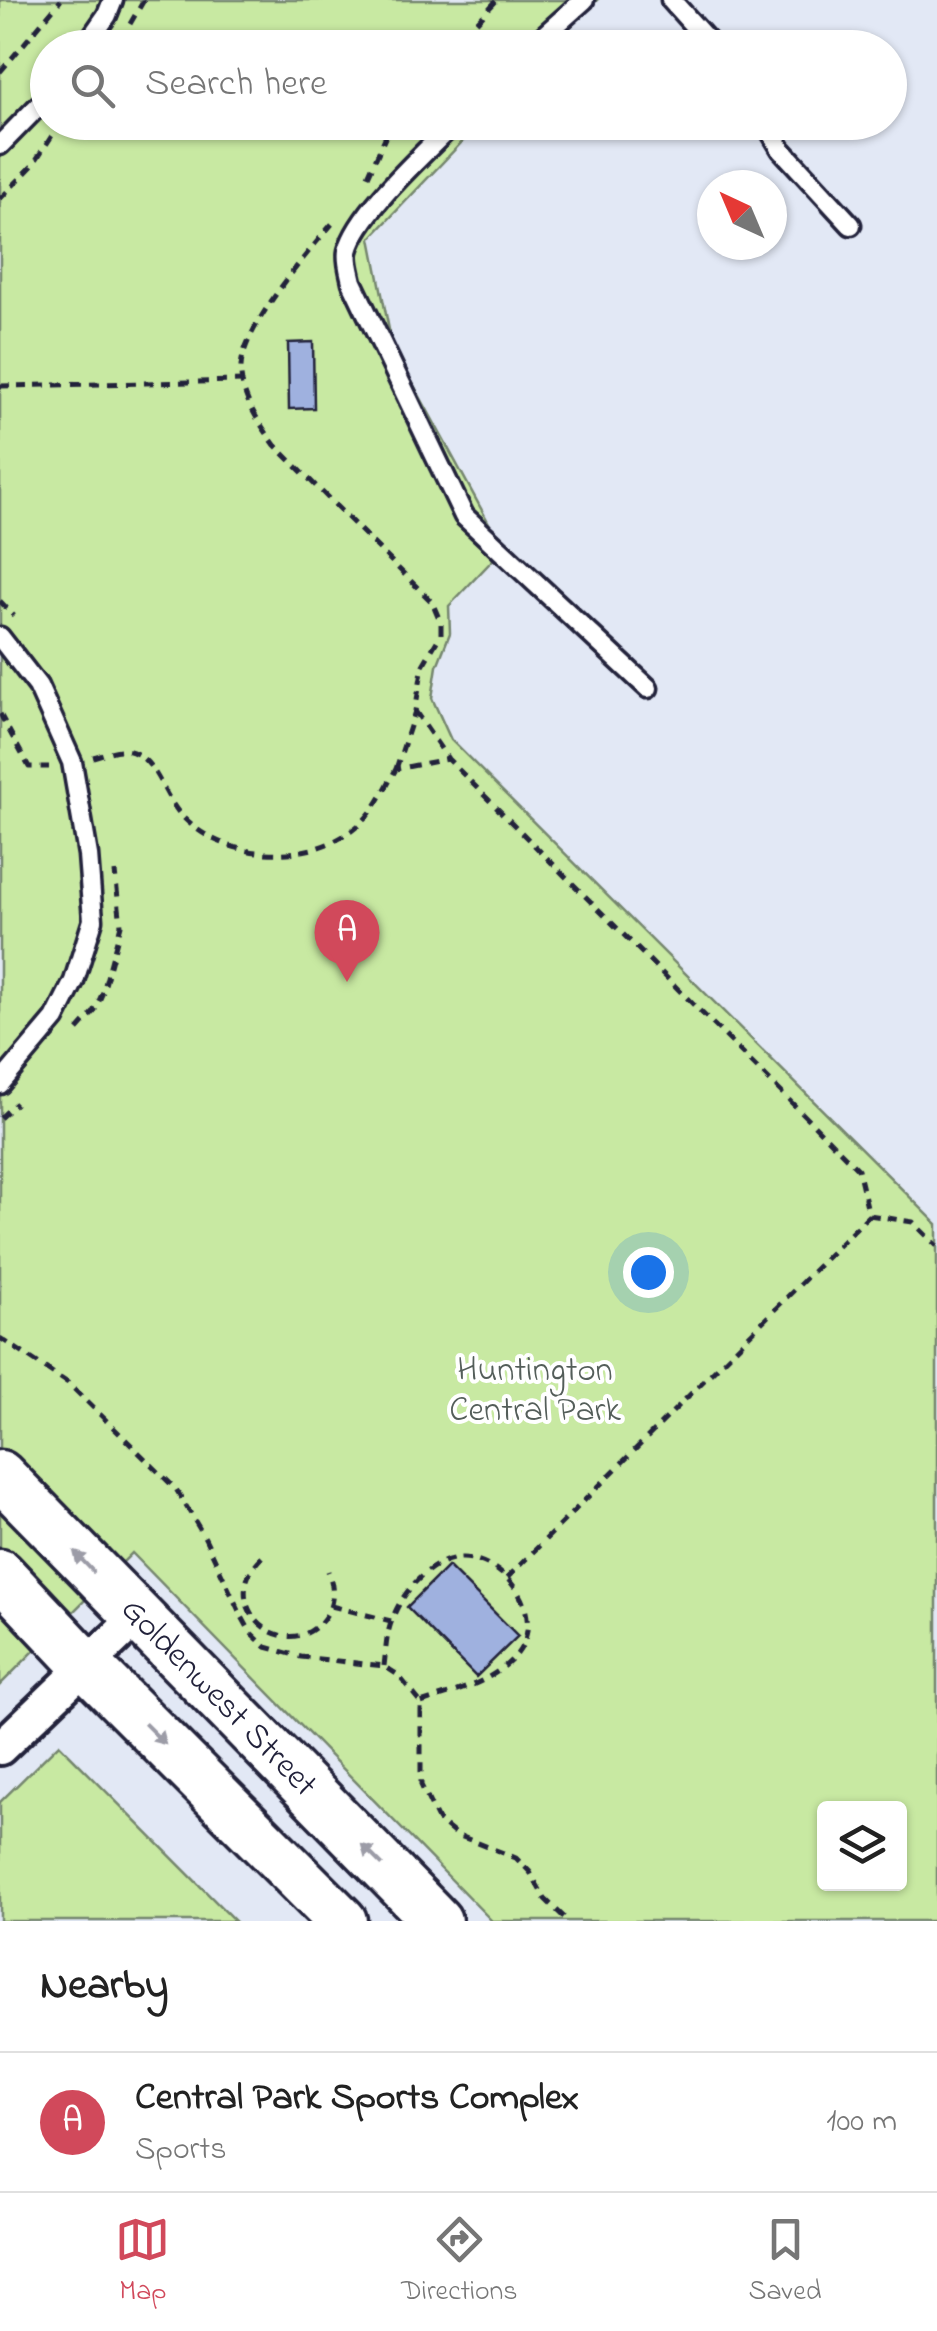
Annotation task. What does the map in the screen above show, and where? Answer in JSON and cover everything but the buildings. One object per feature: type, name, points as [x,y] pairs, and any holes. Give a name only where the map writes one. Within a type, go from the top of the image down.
[{"type":"main road","name":"Goldenwest Street","points":[[0,1475],[437,1921]]},
{"type":"main road","name":"Goldenwest Street","points":[[0,1574],[342,1921]]},
{"type":"street","points":[[0,1748],[137,1617]]},
{"type":"lane","points":[[97,30],[113,0]]},
{"type":"lane","points":[[550,30],[584,0]]},
{"type":"lane","points":[[671,0],[698,30]]},
{"type":"lane","points":[[0,145],[30,114]]},
{"type":"lane","points":[[439,140],[357,229],[346,254],[352,282],[464,516],[648,688]]},
{"type":"lane","points":[[776,140],[851,225]]},
{"type":"lane","points":[[0,637],[38,686],[72,762],[88,855],[93,920],[74,981],[54,1019],[0,1084]]},
{"type":"path","points":[[38,30],[60,0]]},
{"type":"path","points":[[469,30],[497,0]]},
{"type":"path","points":[[0,72],[30,39]]},
{"type":"path","points":[[0,198],[32,166],[49,140]]},
{"type":"path","points":[[364,185],[384,140]]},
{"type":"path","points":[[89,758],[123,748],[140,754],[183,818],[212,838],[242,849],[277,854],[312,849],[362,822],[396,769],[415,712],[423,665],[441,634],[438,614],[432,602],[275,445],[256,418],[241,367],[248,345],[282,282],[340,214]]},
{"type":"path","points":[[0,386],[243,381]]},
{"type":"path","points":[[415,712],[448,759],[858,1169],[869,1215]]},
{"type":"path","points":[[0,714],[29,768],[52,766]]},
{"type":"path","points":[[396,769],[448,759]]},
{"type":"path","points":[[869,1215],[913,1222],[937,1246]]},
{"type":"path","points":[[507,1578],[869,1215]]},
{"type":"path","points":[[0,1338],[68,1382],[176,1489],[205,1538],[240,1615],[266,1647],[302,1657],[384,1666],[398,1675],[421,1703],[421,1786],[438,1820],[455,1834],[516,1858],[530,1872],[544,1898],[568,1921]]},
{"type":"path","points":[[262,1557],[250,1572],[245,1593],[248,1609],[260,1626],[276,1634],[302,1634],[318,1626],[331,1606],[333,1589],[328,1571]]},
{"type":"path","points":[[384,1666],[392,1621],[408,1592],[427,1570],[449,1560],[471,1558],[514,1584],[526,1610],[528,1632],[518,1653],[476,1684],[421,1703]]},
{"type":"path","points":[[331,1606],[392,1621]]},
{"type":"green space","name":"Huntington Central Park","points":[[0,0],[597,0],[568,30],[30,30],[30,140],[464,140],[371,238],[392,345],[503,549],[449,606],[450,633],[437,666],[432,698],[451,740],[937,1224],[937,1921],[492,1921],[132,1553],[0,1685]]},
{"type":"green space","points":[[59,1744],[235,1921],[0,1921],[0,1802]]},
{"type":"place","name":"Central Park Sports Complex","points":[[347,982]]}]
